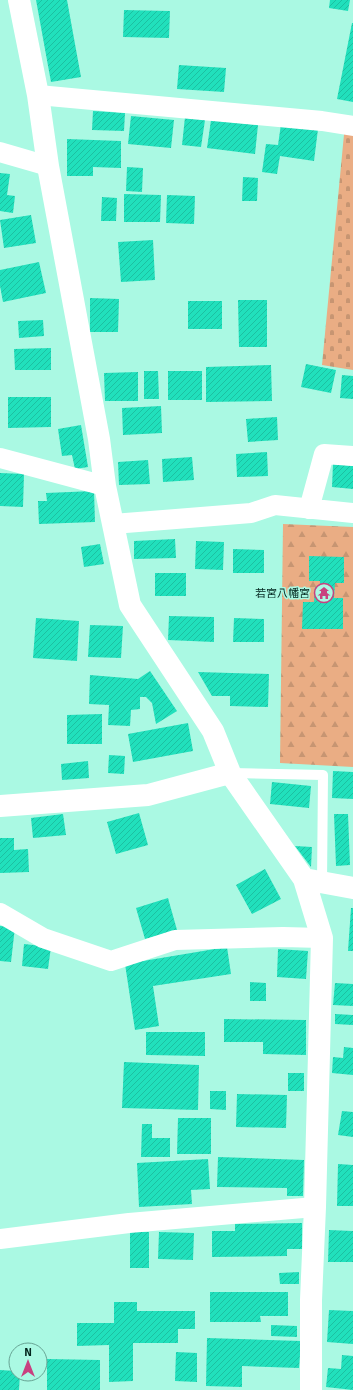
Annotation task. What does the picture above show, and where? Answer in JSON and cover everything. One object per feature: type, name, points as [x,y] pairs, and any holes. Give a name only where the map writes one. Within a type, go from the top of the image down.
[{"type":"street","points":[[19,0],[38,95],[48,166],[99,439],[106,486],[130,605],[213,731],[230,773],[313,881],[322,938],[311,1300],[311,1390]]},
{"type":"street","points":[[38,95],[322,121],[353,126]]},
{"type":"street","points":[[0,152],[48,166]]},
{"type":"street","points":[[309,509],[324,454],[353,456]]},
{"type":"street","points":[[0,458],[106,486]]},
{"type":"street","points":[[113,524],[252,514],[275,506],[353,513]]},
{"type":"street","points":[[0,806],[148,795],[230,773]]},
{"type":"street","points":[[313,881],[353,888]]},
{"type":"street","points":[[0,913],[43,938],[110,961],[175,940],[283,937],[322,938]]},
{"type":"street","points":[[0,1239],[129,1223],[315,1207]]},
{"type":"lane","points":[[230,773],[323,775],[313,881]]},
{"type":"green space","points":[[345,124],[353,126],[353,370],[322,365]]},
{"type":"green space","points":[[283,524],[353,527],[353,767],[280,763]]},
{"type":"building","points":[[36,0],[67,0],[81,77],[51,82]]},
{"type":"building","points":[[330,0],[350,0],[348,11],[329,8]]},
{"type":"building","points":[[124,10],[170,11],[169,38],[123,37]]},
{"type":"building","points":[[353,23],[353,102],[337,99]]},
{"type":"building","points":[[179,65],[226,68],[224,92],[177,89]]},
{"type":"building","points":[[93,111],[125,113],[124,131],[92,130]]},
{"type":"building","points":[[131,116],[174,120],[171,148],[128,144]]},
{"type":"building","points":[[185,117],[205,120],[201,147],[182,145]]},
{"type":"building","points":[[211,120],[258,125],[255,154],[207,148]]},
{"type":"building","points":[[281,124],[318,129],[314,161],[280,156],[277,174],[262,172],[266,144],[278,145]]},
{"type":"building","points":[[67,139],[121,141],[121,168],[93,167],[93,176],[67,176]]},
{"type":"building","points":[[127,167],[143,168],[142,192],[126,191]]},
{"type":"building","points":[[0,173],[10,174],[7,195],[15,196],[13,213],[0,211]]},
{"type":"building","points":[[243,177],[258,178],[257,201],[242,201]]},
{"type":"building","points":[[124,194],[161,195],[160,222],[124,222]]},
{"type":"building","points":[[167,195],[195,196],[194,224],[166,223]]},
{"type":"building","points":[[102,197],[117,198],[116,221],[101,221]]},
{"type":"building","points":[[31,215],[36,243],[4,248],[0,220]]},
{"type":"building","points":[[153,240],[155,280],[121,282],[118,242]]},
{"type":"building","points":[[39,262],[46,293],[3,302],[0,286],[0,270]]},
{"type":"building","points":[[90,298],[119,299],[118,332],[90,332]]},
{"type":"building","points":[[238,300],[267,300],[267,347],[239,347]]},
{"type":"building","points":[[188,301],[222,301],[222,329],[188,329]]},
{"type":"building","points":[[43,320],[44,336],[19,338],[18,321]]},
{"type":"building","points":[[51,348],[51,370],[15,370],[14,349]]},
{"type":"building","points":[[306,364],[336,370],[331,393],[301,387]]},
{"type":"building","points":[[271,365],[272,401],[206,402],[206,367]]},
{"type":"building","points":[[144,371],[158,371],[159,399],[144,399]]},
{"type":"building","points":[[168,371],[202,371],[202,400],[168,400]]},
{"type":"building","points":[[138,372],[138,401],[105,401],[104,373]]},
{"type":"building","points":[[342,375],[353,376],[353,399],[340,398]]},
{"type":"building","points":[[8,397],[51,397],[51,427],[8,428]]},
{"type":"building","points":[[161,406],[162,433],[123,435],[122,408]]},
{"type":"building","points":[[277,417],[278,440],[248,442],[246,419]]},
{"type":"building","points":[[81,425],[88,467],[75,469],[72,455],[62,456],[58,429]]},
{"type":"building","points":[[267,452],[268,476],[237,477],[236,454]]},
{"type":"building","points":[[192,457],[194,480],[163,482],[162,459]]},
{"type":"building","points":[[148,460],[150,484],[119,485],[118,462]]},
{"type":"building","points":[[333,464],[353,466],[353,489],[332,487]]},
{"type":"building","points":[[0,473],[24,474],[23,507],[0,506]]},
{"type":"building","points":[[94,491],[95,522],[39,524],[38,501],[47,501],[46,493]]},
{"type":"building","points":[[175,539],[176,558],[134,559],[134,541]]},
{"type":"building","points":[[196,541],[224,542],[223,570],[195,569]]},
{"type":"building","points":[[100,544],[104,564],[84,567],[81,547]]},
{"type":"building","points":[[233,549],[264,550],[264,573],[233,573]]},
{"type":"building","name":"若宮八幡宮","points":[[309,556],[344,557],[344,583],[335,583],[334,598],[343,598],[343,629],[302,629],[303,602],[314,602],[315,587],[320,587],[320,581],[309,581]]},
{"type":"building","points":[[155,573],[186,573],[186,596],[155,596]]},
{"type":"building","points":[[169,616],[214,617],[214,642],[168,640]]},
{"type":"building","points":[[36,618],[79,621],[77,661],[33,658]]},
{"type":"building","points":[[234,618],[264,619],[264,642],[233,642]]},
{"type":"building","points":[[90,625],[123,626],[121,658],[88,657]]},
{"type":"building","points":[[150,671],[177,711],[156,724],[152,703],[146,697],[140,697],[140,709],[131,710],[130,726],[108,725],[109,705],[89,704],[90,675],[138,679]]},
{"type":"building","points":[[198,672],[269,674],[268,707],[230,706],[230,696],[212,696]]},
{"type":"building","points":[[102,714],[102,744],[67,744],[67,715]]},
{"type":"building","points":[[188,723],[193,751],[133,762],[128,734]]},
{"type":"building","points":[[109,755],[125,756],[124,774],[108,773]]},
{"type":"building","points":[[88,761],[89,778],[62,780],[61,764]]},
{"type":"building","points":[[333,771],[353,772],[353,799],[332,798]]},
{"type":"building","points":[[272,782],[311,786],[309,808],[270,804]]},
{"type":"building","points":[[139,813],[148,845],[116,854],[107,822]]},
{"type":"building","points":[[63,814],[66,835],[33,838],[31,818]]},
{"type":"building","points":[[334,814],[348,814],[350,865],[336,866]]},
{"type":"building","points":[[0,838],[14,838],[14,850],[28,849],[29,872],[0,873]]},
{"type":"building","points":[[295,846],[312,847],[311,867]]},
{"type":"building","points":[[265,869],[281,899],[252,914],[236,885]]},
{"type":"building","points":[[168,898],[177,930],[145,939],[136,908]]},
{"type":"building","points":[[351,908],[353,908],[353,951],[348,951]]},
{"type":"building","points":[[0,926],[15,927],[11,962],[0,961]]},
{"type":"building","points":[[24,944],[51,947],[48,969],[22,966]]},
{"type":"building","points":[[227,947],[231,974],[153,986],[159,1026],[135,1030],[125,964]]},
{"type":"building","points":[[278,949],[308,951],[306,979],[277,977]]},
{"type":"building","points":[[250,982],[266,983],[266,1001],[250,1001]]},
{"type":"building","points":[[335,983],[353,984],[353,1006],[333,1005]]},
{"type":"building","points":[[335,1014],[353,1015],[353,1025],[335,1024]]},
{"type":"building","points":[[224,1019],[306,1020],[306,1055],[263,1054],[263,1042],[224,1042]]},
{"type":"building","points":[[146,1032],[205,1032],[205,1056],[146,1055]]},
{"type":"building","points":[[344,1047],[353,1048],[353,1075],[332,1073],[333,1057],[343,1058]]},
{"type":"building","points":[[124,1062],[199,1065],[198,1110],[122,1108]]},
{"type":"building","points":[[288,1073],[304,1073],[304,1091],[288,1091]]},
{"type":"building","points":[[210,1091],[226,1091],[226,1110],[210,1109]]},
{"type":"building","points":[[237,1094],[287,1095],[286,1128],[236,1127]]},
{"type":"building","points":[[342,1111],[353,1112],[353,1137],[338,1135]]},
{"type":"building","points":[[178,1118],[211,1118],[211,1154],[177,1154]]},
{"type":"building","points":[[142,1124],[152,1124],[152,1138],[170,1138],[170,1157],[141,1157]]},
{"type":"building","points":[[218,1157],[304,1160],[303,1196],[287,1196],[287,1188],[217,1187]]},
{"type":"building","points":[[208,1159],[210,1189],[191,1190],[192,1204],[139,1207],[137,1163]]},
{"type":"building","points":[[338,1164],[353,1165],[353,1206],[337,1206]]},
{"type":"building","points":[[302,1223],[302,1249],[287,1249],[287,1256],[212,1257],[212,1231],[235,1231],[235,1224]]},
{"type":"building","points":[[329,1230],[353,1231],[353,1262],[328,1262]]},
{"type":"building","points":[[130,1232],[149,1232],[149,1268],[130,1268]]},
{"type":"building","points":[[159,1232],[194,1233],[193,1260],[158,1259]]},
{"type":"building","points":[[299,1272],[299,1284],[280,1284],[279,1273]]},
{"type":"building","points":[[210,1292],[288,1292],[288,1316],[260,1316],[261,1322],[210,1322]]},
{"type":"building","points":[[114,1302],[137,1302],[137,1311],[195,1311],[195,1329],[178,1329],[178,1343],[133,1343],[133,1381],[109,1382],[109,1345],[77,1346],[77,1323],[114,1323]]},
{"type":"building","points":[[329,1310],[353,1311],[353,1344],[327,1342]]},
{"type":"building","points":[[271,1325],[297,1326],[297,1337],[271,1336]]},
{"type":"building","points":[[207,1338],[301,1341],[299,1368],[242,1366],[242,1387],[206,1386]]},
{"type":"building","points":[[176,1352],[197,1353],[197,1382],[175,1381]]},
{"type":"building","points":[[342,1355],[353,1356],[353,1390],[326,1387],[328,1368],[341,1369]]},
{"type":"building","points":[[48,1359],[100,1360],[100,1390],[47,1390]]},
{"type":"building","points":[[0,1370],[8,1370],[8,1382],[20,1382],[19,1390],[0,1390]]},
{"type":"place","name":"若宮八幡宮","points":[[324,593]]}]
